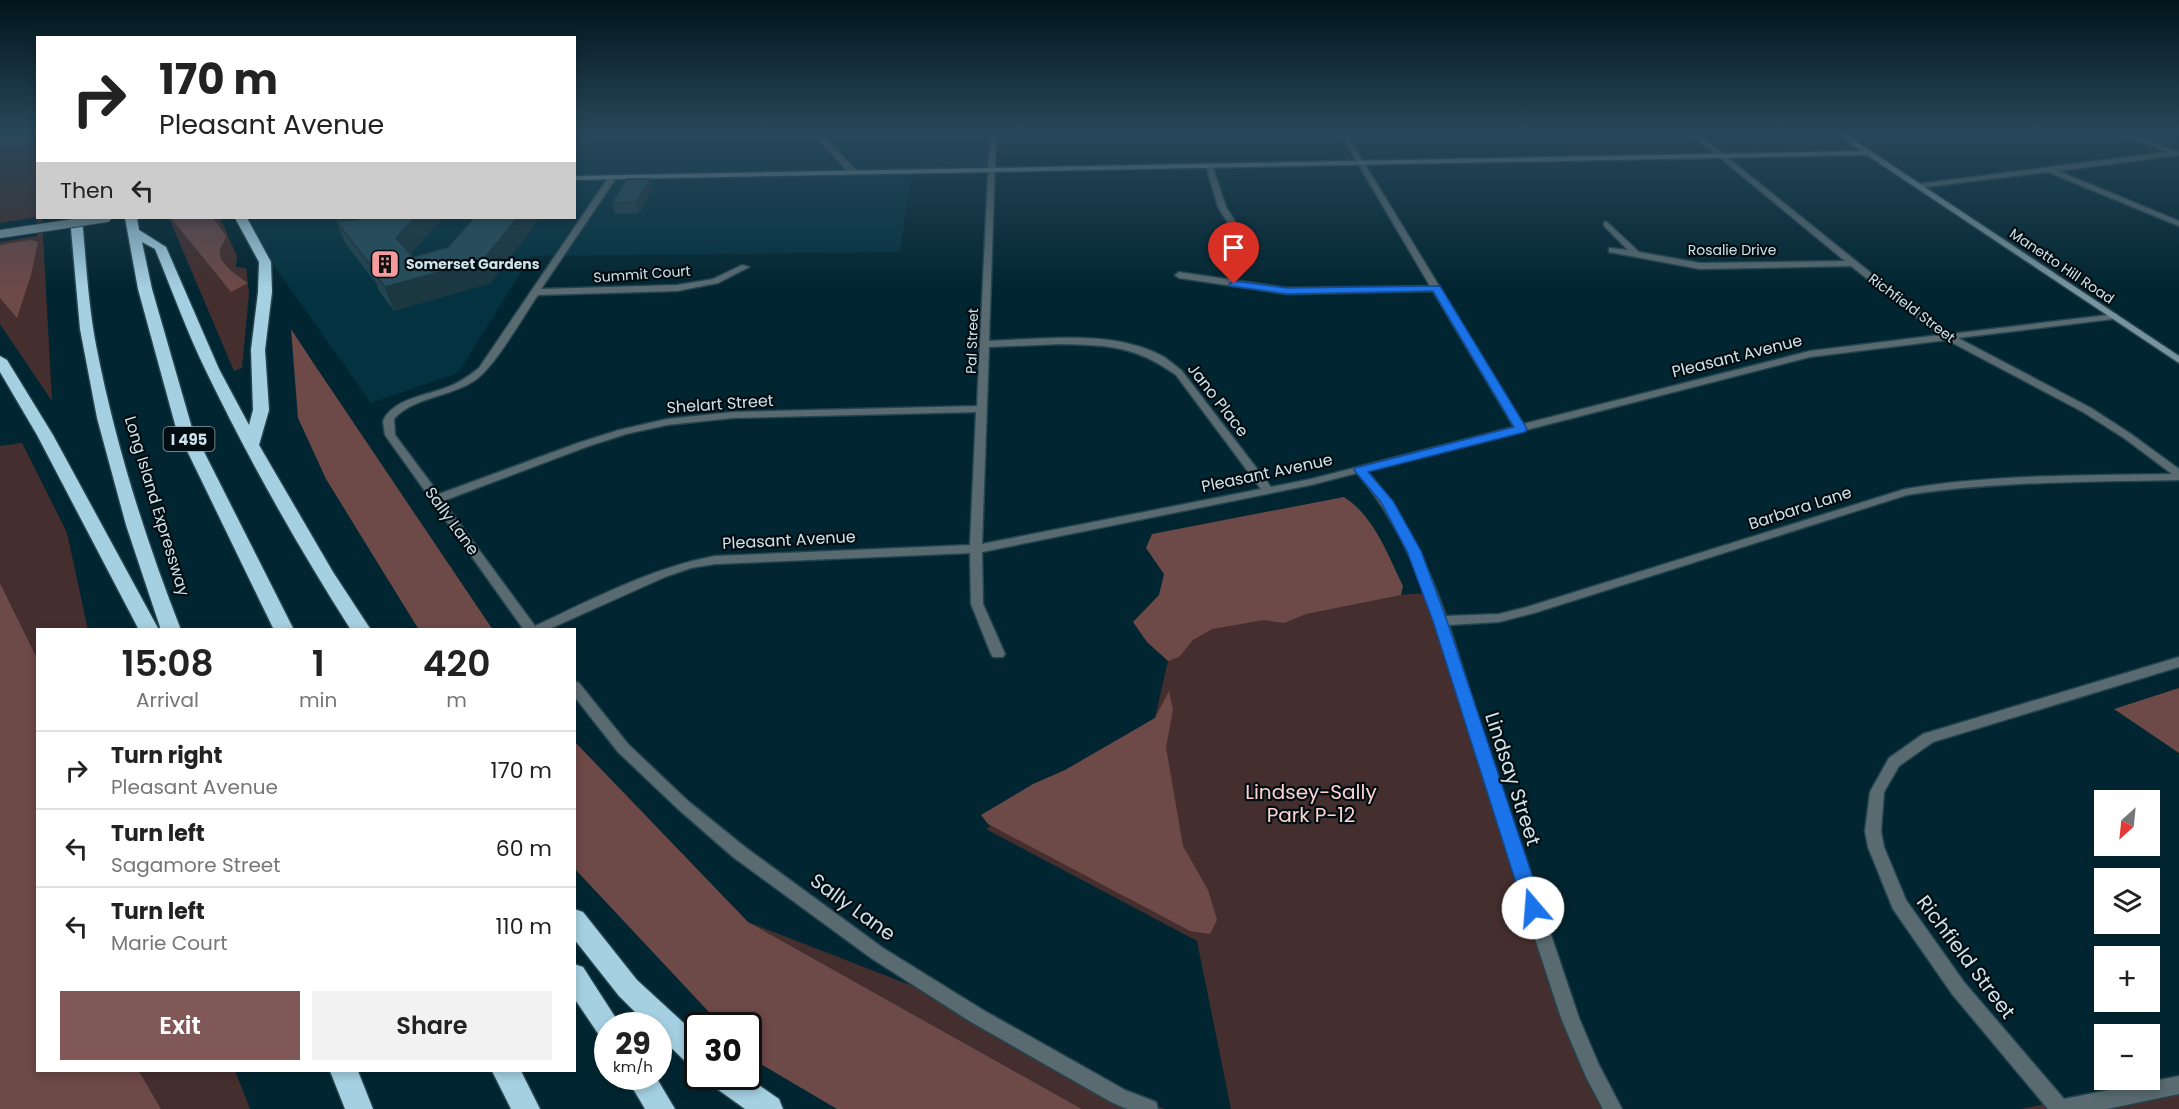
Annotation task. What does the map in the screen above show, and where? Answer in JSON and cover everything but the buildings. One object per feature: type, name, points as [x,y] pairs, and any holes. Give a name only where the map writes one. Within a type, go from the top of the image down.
[{"type":"highway","name":"Long Island Expressway","points":[[76,219],[89,342],[112,449],[170,628]]},
{"type":"highway","points":[[242,219],[265,262],[265,292],[258,350],[261,410],[251,445]]},
{"type":"highway","points":[[133,225],[160,247],[212,369],[251,445],[324,573],[361,628]]},
{"type":"highway","name":"I 495","points":[[133,225],[145,290],[184,428],[283,628]]},
{"type":"highway","points":[[0,360],[45,435],[148,628]]},
{"type":"highway","points":[[576,923],[628,988],[684,1042]]},
{"type":"highway","points":[[576,978],[599,1012]]},
{"type":"highway","points":[[344,1072],[359,1109]]},
{"type":"highway","points":[[507,1072],[526,1109]]},
{"type":"highway","points":[[649,1090],[661,1109]]},
{"type":"highway","points":[[742,1090],[769,1109]]},
{"type":"main road","name":"Manetto Hill Road","points":[[1918,186],[2179,360]]},
{"type":"main road","points":[[0,234],[100,219]]},
{"type":"street","points":[[536,292],[608,185]]},
{"type":"street","name":"Pal Street","points":[[991,185],[976,549],[977,604],[998,654]]},
{"type":"street","points":[[1215,185],[1222,207],[1231,221]]},
{"type":"street","points":[[1374,185],[1521,429]]},
{"type":"street","name":"Richfield Street","points":[[1757,185],[1935,329],[2075,403],[2138,442],[2179,475]]},
{"type":"street","points":[[1918,186],[1928,185]]},
{"type":"street","points":[[2086,185],[2179,224]]},
{"type":"street","points":[[1607,225],[1638,256]]},
{"type":"street","name":"Rosalie Drive","points":[[1612,250],[1700,266],[1854,263]]},
{"type":"street","name":"Summit Court","points":[[536,292],[677,288],[715,281],[745,267]]},
{"type":"street","points":[[1179,275],[1287,291],[1436,288]]},
{"type":"street","name":"Sally Lane","points":[[530,628],[390,435],[387,424],[389,417],[397,410],[471,379],[492,357],[536,292]]},
{"type":"street","name":"Pleasant Avenue","points":[[540,628],[661,574],[715,560],[976,549],[1360,470],[1810,354],[2113,316]]},
{"type":"street","name":"Jano Place","points":[[986,344],[1096,342],[1122,346],[1151,355],[1170,365],[1179,374],[1268,490]]},
{"type":"street","name":"Shelart Street","points":[[437,499],[582,445],[623,432],[667,422],[733,416],[982,409]]},
{"type":"street","name":"Lindsay Street","points":[[1360,470],[1374,484],[1399,521],[1414,551],[1440,621],[1569,1018],[1592,1071],[1613,1109]]},
{"type":"street","name":"Barbara Lane","points":[[1440,621],[1499,618],[1530,610],[1905,492],[1982,482],[2179,475]]},
{"type":"street","name":"Richfield Street","points":[[2061,1109],[1958,988],[1899,904],[1876,848],[1873,831],[1876,792],[1894,762],[1928,738],[2179,662]]},
{"type":"street","name":"Sally Lane","points":[[576,689],[623,748],[683,805],[748,859],[877,953],[977,1016],[1118,1096],[1149,1109]]},
{"type":"street","points":[[2061,1109],[2179,1085]]},
{"type":"shaded area","points":[[576,185],[910,185],[900,252],[531,256],[458,373],[371,403],[272,263],[249,219],[576,219]]},
{"type":"shaded area","points":[[172,219],[214,219],[226,236],[220,250],[222,260],[229,269],[248,283],[231,292]]},
{"type":"shaded area","points":[[30,240],[38,242],[31,275],[17,318],[0,298],[0,245]]},
{"type":"shaded area","points":[[291,329],[492,628],[418,628],[326,479],[298,418]]},
{"type":"shaded area","points":[[1344,497],[1364,515],[1386,549],[1403,586],[1401,595],[1306,614],[1284,623],[1264,620],[1212,629],[1193,640],[1179,657],[1168,661],[1147,642],[1133,622],[1159,595],[1164,574],[1146,548],[1152,534]]},
{"type":"shaded area","points":[[0,583],[36,656],[36,1072],[140,1072],[161,1109],[0,1109]]},
{"type":"shaded area","points":[[2179,688],[2179,753],[2114,709]]},
{"type":"shaded area","points":[[1169,691],[1173,710],[1166,747],[1183,846],[1208,890],[1217,920],[1210,934],[1190,931],[988,824],[981,815],[1155,718]]},
{"type":"shaded area","points":[[576,743],[748,922],[1082,1109],[837,1109],[762,1065],[762,1012],[709,1012],[576,870]]},
{"type":"green space","points":[[0,185],[36,185],[36,217],[0,223]]},
{"type":"green space","points":[[37,219],[42,219],[52,401],[0,324],[0,242],[38,236]]},
{"type":"green space","points":[[169,219],[220,219],[237,256],[236,267],[246,268],[249,293],[242,368],[234,371]]},
{"type":"green space","points":[[22,443],[67,533],[88,628],[36,628],[36,656],[0,583],[0,446]]},
{"type":"green space","name":"Lindsey-Sally Park P-12","points":[[1430,593],[1568,1023],[1613,1109],[1231,1109],[1197,941],[986,829],[1155,718],[1168,661],[1160,609]]},
{"type":"green space","points":[[748,922],[990,1016],[1128,1094],[1165,1109],[1082,1109]]},
{"type":"green space","points":[[140,1072],[235,1072],[250,1109],[161,1109]]},
{"type":"green space","points":[[2179,1075],[2179,1109],[2021,1109],[2109,1090],[2160,1090],[2160,1079]]},
{"type":"place","name":"Somerset Gardens","points":[[385,264]]},
{"type":"route","points":[[1234,284],[1287,291],[1436,288],[1521,429],[1360,470],[1387,501],[1414,551],[1440,621],[1533,908]]}]
